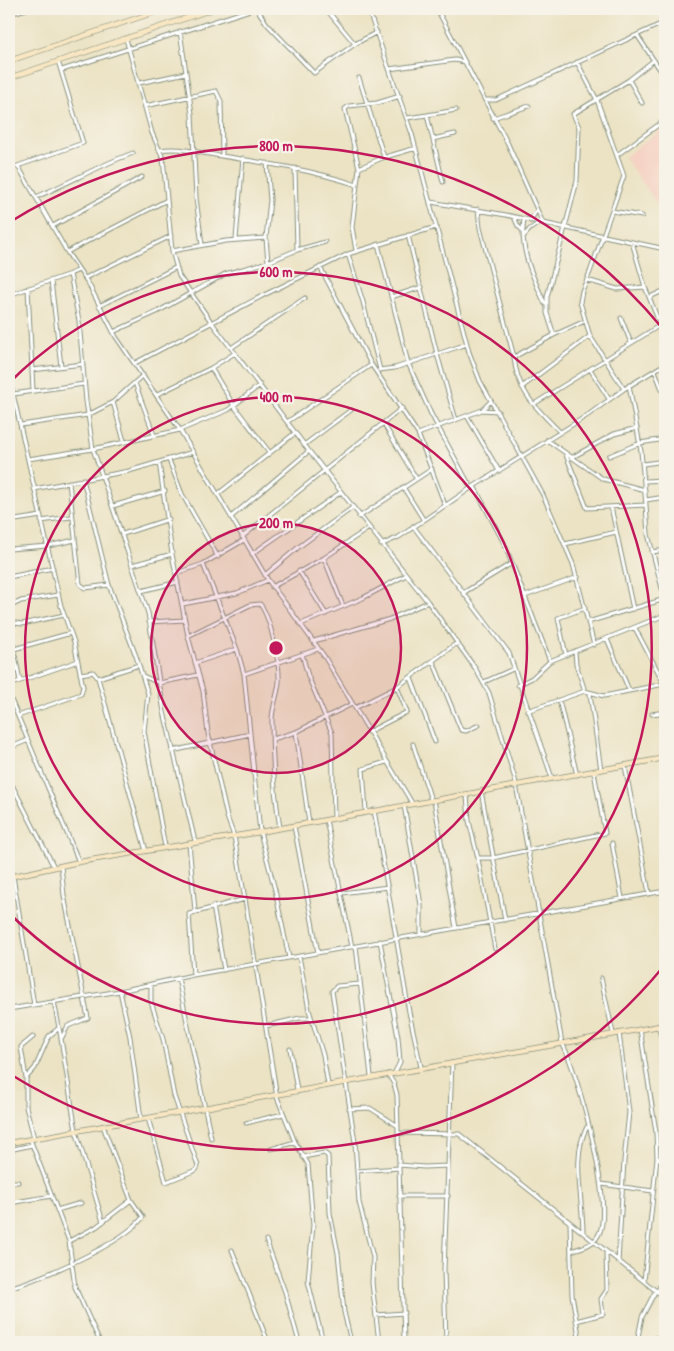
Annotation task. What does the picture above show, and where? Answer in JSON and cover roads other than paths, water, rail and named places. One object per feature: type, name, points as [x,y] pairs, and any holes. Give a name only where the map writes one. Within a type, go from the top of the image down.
[{"type":"street","points":[[9,14],[26,9]]},
{"type":"street","points":[[9,62],[164,9]]},
{"type":"street","points":[[9,78],[213,9]]},
{"type":"street","points":[[62,70],[129,47],[253,9]]},
{"type":"street","points":[[257,9],[267,24],[314,73],[355,44],[377,32]]},
{"type":"street","points":[[326,9],[355,44]]},
{"type":"street","points":[[368,9],[407,118],[432,202],[436,227],[467,344],[480,381],[523,455],[565,544],[578,577],[594,644]]},
{"type":"street","points":[[437,9],[485,99],[538,210],[541,223]]},
{"type":"street","points":[[485,99],[496,100],[665,22]]},
{"type":"street","points":[[180,31],[189,96],[196,198],[202,245]]},
{"type":"street","points":[[637,35],[665,77]]},
{"type":"street","points":[[126,39],[145,106],[163,158],[170,236],[175,268],[190,294],[304,445],[381,545],[428,602],[484,682],[498,717],[516,786],[562,1043],[570,1059],[601,1184],[602,1225],[594,1242],[571,1251]]},
{"type":"street","points":[[389,69],[455,60],[465,62]]},
{"type":"street","points":[[546,306],[552,273],[577,182],[579,130],[573,114],[629,80],[654,60]]},
{"type":"street","points":[[9,170],[83,143],[58,62]]},
{"type":"street","points":[[577,62],[597,100],[624,178],[580,298],[590,336],[624,389]]},
{"type":"street","points":[[139,83],[186,73]]},
{"type":"street","points":[[359,78],[384,157]]},
{"type":"street","points":[[629,80],[642,103]]},
{"type":"street","points":[[145,106],[213,91],[220,96],[222,155]]},
{"type":"street","points":[[356,251],[352,227],[359,168],[345,109],[353,105],[368,104],[400,96]]},
{"type":"street","points":[[493,118],[529,106]]},
{"type":"street","points":[[407,118],[456,110]]},
{"type":"street","points":[[427,115],[443,182]]},
{"type":"street","points":[[617,155],[665,120]]},
{"type":"street","points":[[434,139],[455,134]]},
{"type":"street","points":[[160,150],[174,148],[243,158],[322,173],[357,185]]},
{"type":"street","points":[[359,168],[384,157],[416,148]]},
{"type":"street","points":[[36,197],[90,173],[113,160],[133,153]]},
{"type":"street","points":[[236,239],[243,158]]},
{"type":"street","points":[[267,163],[270,200],[266,238],[268,262]]},
{"type":"street","points":[[18,166],[67,252],[85,278],[113,332],[180,430],[268,580],[314,641],[412,803]]},
{"type":"street","points":[[295,168],[298,250]]},
{"type":"street","points":[[52,226],[142,177]]},
{"type":"street","points":[[67,252],[167,200]]},
{"type":"street","points":[[432,202],[478,209],[665,249]]},
{"type":"street","points":[[478,209],[480,228],[514,358],[516,377],[534,404],[560,432]]},
{"type":"street","points":[[530,221],[538,210]]},
{"type":"street","points":[[612,211],[642,216]]},
{"type":"street","points":[[514,217],[522,230]]},
{"type":"street","points":[[524,219],[523,238],[535,281],[546,306],[554,335]]},
{"type":"street","points":[[523,238],[530,229],[541,223]]},
{"type":"street","points":[[135,363],[348,254],[436,227]]},
{"type":"street","points":[[408,235],[437,354],[456,420]]},
{"type":"street","points":[[85,278],[170,236]]},
{"type":"street","points":[[172,251],[236,239],[266,238]]},
{"type":"street","points":[[113,332],[233,271],[268,262],[325,242]]},
{"type":"street","points":[[632,242],[645,287],[665,337]]},
{"type":"street","points":[[378,244],[408,363],[438,428],[512,563],[550,661]]},
{"type":"street","points":[[348,254],[363,302],[380,370]]},
{"type":"street","points":[[320,267],[374,370],[402,408],[418,434],[445,504]]},
{"type":"street","points":[[99,306],[175,268]]},
{"type":"street","points":[[9,295],[79,270]]},
{"type":"street","points":[[70,274],[79,321],[93,449],[123,534],[150,622],[172,751],[196,841]]},
{"type":"street","points":[[587,280],[617,289],[645,287]]},
{"type":"street","points":[[51,281],[61,366]]},
{"type":"street","points":[[392,297],[422,287]]},
{"type":"street","points":[[28,288],[33,391]]},
{"type":"street","points":[[650,297],[665,290]]},
{"type":"street","points":[[231,348],[305,298]]},
{"type":"street","points":[[622,318],[631,343]]},
{"type":"street","points":[[514,358],[554,335],[585,321]]},
{"type":"street","points":[[534,404],[665,322]]},
{"type":"street","points":[[522,387],[590,336]]},
{"type":"street","points":[[374,370],[408,363],[467,344]]},
{"type":"street","points":[[156,395],[211,368],[235,353]]},
{"type":"street","points":[[32,370],[83,364]]},
{"type":"street","points":[[287,422],[371,364]]},
{"type":"street","points":[[381,545],[394,540],[423,518],[499,472],[629,385],[665,364]]},
{"type":"street","points":[[211,368],[234,406],[270,453]]},
{"type":"street","points":[[590,369],[609,399]]},
{"type":"street","points":[[655,371],[665,396]]},
{"type":"street","points":[[22,425],[88,415],[113,402],[143,375]]},
{"type":"street","points":[[9,376],[22,425],[34,489],[58,595],[71,633],[84,687],[81,694],[18,716]]},
{"type":"street","points":[[135,383],[154,435]]},
{"type":"street","points":[[13,394],[85,384]]},
{"type":"street","points":[[588,622],[665,599],[647,527],[643,464],[629,385]]},
{"type":"street","points":[[28,458],[93,449],[180,430],[234,406],[260,386]]},
{"type":"street","points":[[418,434],[482,410],[491,401]]},
{"type":"street","points":[[113,402],[124,441]]},
{"type":"street","points":[[177,573],[218,557],[402,408]]},
{"type":"street","points":[[304,445],[351,410]]},
{"type":"street","points":[[482,410],[498,411]]},
{"type":"street","points":[[467,416],[499,472]]},
{"type":"street","points":[[383,423],[416,478]]},
{"type":"street","points":[[571,458],[614,434],[637,428]]},
{"type":"street","points":[[218,494],[295,433]]},
{"type":"street","points":[[609,456],[640,443],[665,439]]},
{"type":"street","points":[[547,440],[602,479],[646,490]]},
{"type":"street","points":[[231,518],[309,451]]},
{"type":"street","points":[[34,489],[102,476],[193,452]]},
{"type":"street","points":[[566,455],[587,508],[646,503],[665,497]]},
{"type":"street","points":[[168,460],[182,494],[218,557]]},
{"type":"street","points":[[643,464],[665,461]]},
{"type":"street","points":[[159,462],[169,519],[172,554],[188,636],[226,811],[234,836],[277,1094],[295,1142],[308,1164],[313,1225],[309,1288],[323,1342]]},
{"type":"street","points":[[359,517],[432,469]]},
{"type":"street","points":[[82,479],[109,585],[143,676],[148,696],[145,707],[145,738],[165,847]]},
{"type":"street","points":[[645,481],[665,480]]},
{"type":"street","points":[[69,482],[78,574],[82,587],[109,585]]},
{"type":"street","points":[[403,487],[423,518]]},
{"type":"street","points":[[113,506],[165,491]]},
{"type":"street","points":[[252,554],[341,492]]},
{"type":"street","points":[[611,507],[633,609]]},
{"type":"street","points":[[265,575],[300,546],[352,508]]},
{"type":"street","points":[[9,521],[71,517]]},
{"type":"street","points":[[123,534],[169,519]]},
{"type":"street","points":[[414,526],[509,653],[518,685],[552,780]]},
{"type":"street","points":[[272,586],[324,558],[368,528]]},
{"type":"street","points":[[565,544],[616,532]]},
{"type":"street","points":[[9,549],[48,546],[75,540]]},
{"type":"street","points":[[652,552],[665,550]]},
{"type":"street","points":[[132,565],[172,554]]},
{"type":"street","points":[[324,558],[343,606]]},
{"type":"street","points":[[463,593],[512,563]]},
{"type":"street","points":[[203,564],[218,598],[244,674],[260,832],[275,890],[289,958]]},
{"type":"street","points":[[9,577],[53,568]]},
{"type":"street","points":[[299,571],[326,614]]},
{"type":"street","points":[[301,624],[369,596],[406,575]]},
{"type":"street","points":[[525,596],[578,577]]},
{"type":"street","points":[[183,604],[218,598],[248,590],[268,580]]},
{"type":"street","points":[[141,591],[178,582]]},
{"type":"street","points":[[9,607],[21,601],[58,595]]},
{"type":"street","points":[[314,641],[372,622],[390,619],[428,602]]},
{"type":"street","points":[[188,636],[250,605],[260,604],[270,629],[277,662],[279,685],[272,713],[274,784],[280,828]]},
{"type":"street","points":[[566,655],[558,618],[584,608]]},
{"type":"street","points":[[20,681],[9,623],[22,624],[64,615]]},
{"type":"street","points":[[518,685],[527,682],[550,661],[665,615]]},
{"type":"street","points":[[150,622],[185,620]]},
{"type":"street","points":[[574,652],[585,691],[590,694],[604,696],[665,685],[635,628]]},
{"type":"street","points":[[14,649],[71,633]]},
{"type":"street","points":[[607,639],[629,690]]},
{"type":"street","points":[[355,708],[397,687],[457,643]]},
{"type":"street","points":[[195,663],[237,649]]},
{"type":"street","points":[[244,674],[318,649]]},
{"type":"street","points":[[302,654],[329,725],[333,741],[334,818]]},
{"type":"street","points":[[433,661],[461,730],[466,731],[479,725]]},
{"type":"street","points":[[9,685],[78,662]]},
{"type":"street","points":[[98,678],[139,665]]},
{"type":"street","points":[[484,682],[513,669]]},
{"type":"street","points":[[80,674],[93,672],[98,678],[146,851]]},
{"type":"street","points":[[143,676],[160,683],[198,676]]},
{"type":"street","points":[[411,678],[435,742]]},
{"type":"street","points":[[368,732],[407,712],[397,687]]},
{"type":"street","points":[[527,711],[585,691]]},
{"type":"street","points":[[590,694],[601,771]]},
{"type":"street","points":[[9,695],[26,741],[79,862]]},
{"type":"street","points":[[559,700],[577,775]]},
{"type":"street","points":[[273,739],[296,732],[324,716],[352,704]]},
{"type":"street","points":[[652,714],[665,712]]},
{"type":"street","points":[[296,732],[309,823]]},
{"type":"street","points":[[172,751],[250,734]]},
{"type":"street","points":[[9,748],[26,741]]},
{"type":"street","points":[[413,744],[433,800],[456,928]]},
{"type":"street","points":[[11,876],[189,842],[294,826],[404,804],[467,795],[665,758]]},
{"type":"street","points":[[366,811],[363,769],[386,762]]},
{"type":"street","points":[[625,766],[649,894]]},
{"type":"street","points":[[478,858],[493,858],[527,852],[605,833],[594,772]]},
{"type":"street","points":[[9,779],[54,867]]},
{"type":"street","points":[[481,791],[505,920]]},
{"type":"street","points":[[467,795],[469,821],[495,949]]},
{"type":"street","points":[[404,804],[421,905],[421,934]]},
{"type":"street","points":[[374,810],[409,1012],[421,1067]]},
{"type":"street","points":[[326,820],[354,947],[371,1076]]},
{"type":"street","points":[[294,826],[318,953]]},
{"type":"street","points":[[189,842],[195,911]]},
{"type":"street","points":[[612,843],[622,898]]},
{"type":"street","points":[[9,863],[34,1005]]},
{"type":"street","points":[[60,866],[88,1018],[68,1026],[61,1039]]},
{"type":"street","points":[[342,893],[388,887]]},
{"type":"street","points":[[9,1009],[120,991],[193,975],[665,891]]},
{"type":"street","points":[[193,975],[188,916],[195,911],[245,898]]},
{"type":"street","points":[[213,906],[224,970]]},
{"type":"street","points":[[380,942],[398,1042],[400,1062],[395,1072]]},
{"type":"street","points":[[299,956],[311,1018],[321,1046],[328,1085]]},
{"type":"street","points":[[178,978],[206,1106],[211,1138]]},
{"type":"street","points":[[601,978],[616,1033],[629,1112],[618,1262]]},
{"type":"street","points":[[148,1118],[158,1159],[167,1182],[198,1168],[179,1112],[164,1039],[151,1002],[151,984]]},
{"type":"street","points":[[360,984],[337,986],[332,991],[355,1142],[359,1202],[373,1257],[372,1283],[379,1342]]},
{"type":"street","points":[[120,991],[130,1037],[141,1119]]},
{"type":"street","points":[[54,1002],[76,1131],[103,1222]]},
{"type":"street","points":[[266,1026],[300,1018],[311,1018]]},
{"type":"street","points":[[9,1143],[421,1067],[665,1025]]},
{"type":"street","points":[[658,1026],[665,1049]]},
{"type":"street","points":[[26,1078],[35,1068],[49,1036],[58,1028]]},
{"type":"street","points":[[640,1028],[656,1132],[657,1158],[644,1281]]},
{"type":"street","points":[[33,1038],[21,1047],[26,1078],[26,1107],[32,1145],[69,1241],[75,1287],[100,1342]]},
{"type":"street","points":[[290,1049],[297,1090]]},
{"type":"street","points":[[446,1342],[444,1269],[452,1062]]},
{"type":"street","points":[[387,1074],[396,1090],[400,1166],[401,1292],[404,1313],[404,1342]]},
{"type":"street","points":[[349,1109],[370,1108],[398,1126]]},
{"type":"street","points":[[246,1123],[283,1114]]},
{"type":"street","points":[[9,1288],[72,1262],[122,1235],[142,1219],[143,1214],[130,1200],[103,1126]]},
{"type":"street","points":[[583,1232],[578,1152],[581,1139],[588,1126]]},
{"type":"street","points":[[398,1133],[459,1134],[665,1298]]},
{"type":"street","points":[[271,1149],[295,1142]]},
{"type":"street","points":[[9,1150],[32,1145]]},
{"type":"street","points":[[303,1157],[324,1153],[328,1156],[330,1213],[338,1253],[344,1312],[350,1342]]},
{"type":"street","points":[[657,1158],[665,1161]]},
{"type":"street","points":[[356,1171],[400,1166],[448,1166]]},
{"type":"street","points":[[9,1182],[18,1182]]},
{"type":"street","points":[[601,1184],[653,1191]]},
{"type":"street","points":[[9,1203],[52,1196]]},
{"type":"street","points":[[399,1196],[448,1196]]},
{"type":"street","points":[[69,1241],[103,1222],[130,1200]]},
{"type":"street","points":[[57,1210],[81,1203]]},
{"type":"street","points":[[570,1222],[576,1320],[580,1342]]},
{"type":"street","points":[[266,1240],[285,1292],[299,1342]]},
{"type":"street","points":[[232,1250],[268,1342]]},
{"type":"street","points":[[576,1320],[603,1314],[602,1299],[607,1290],[606,1252]]},
{"type":"street","points":[[664,1339],[636,1342],[642,1317],[657,1291],[665,1271]]},
{"type":"street","points":[[376,1315],[404,1313]]},
{"type":"street","points":[[638,1334],[643,1340]]},
{"type":"street","points":[[188,1342],[198,1342]]}]
